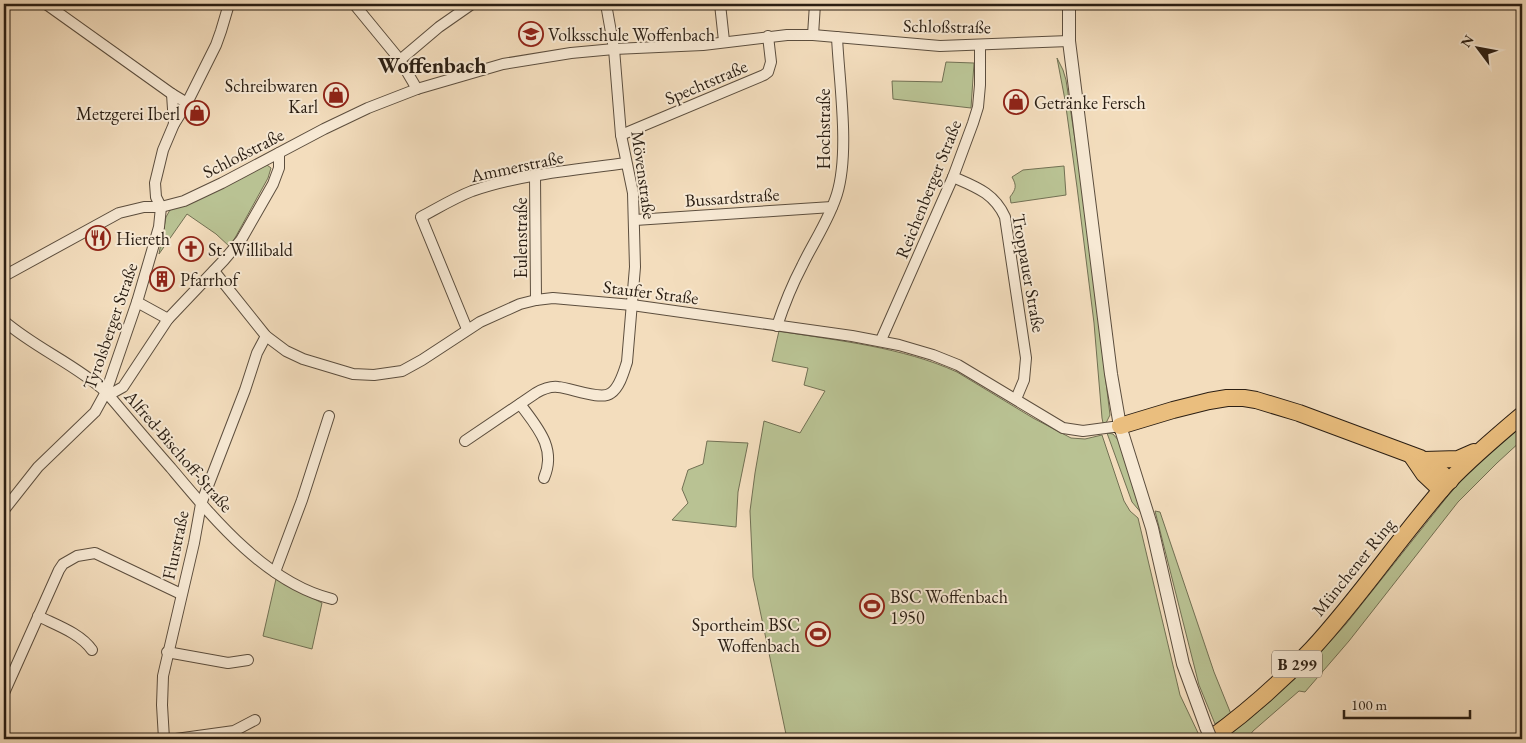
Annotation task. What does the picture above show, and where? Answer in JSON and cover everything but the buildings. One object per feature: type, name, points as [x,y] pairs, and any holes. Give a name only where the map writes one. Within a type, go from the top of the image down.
[{"type":"main road","points":[[1120,426],[1194,404],[1222,398],[1256,400],[1377,441],[1418,458],[1436,468],[1445,486]]},
{"type":"main road","name":"Münchener Ring","points":[[1209,735],[1260,700],[1313,648],[1445,486],[1489,443],[1522,415]]},
{"type":"main road","points":[[1418,458],[1458,459],[1489,443]]},
{"type":"street","points":[[46,4],[187,103]]},
{"type":"street","name":"Tyrolsberger Straße","points":[[4,510],[38,467],[95,412],[106,392],[158,234],[161,207],[155,191],[156,176],[163,150],[174,124],[187,103],[219,38],[229,4]]},
{"type":"street","points":[[354,4],[400,60],[417,89]]},
{"type":"street","points":[[400,60],[439,27],[472,4]]},
{"type":"street","name":"Mövenstraße","points":[[520,404],[548,387],[558,387],[606,396],[611,393],[624,373],[627,362],[635,267],[633,193],[621,135],[614,49],[606,4]]},
{"type":"street","points":[[720,4],[724,41]]},
{"type":"street","points":[[813,35],[815,4]]},
{"type":"street","points":[[1069,4],[1069,41],[1111,374],[1120,426],[1158,552],[1183,664],[1209,735]]},
{"type":"street","name":"Schloßstraße","points":[[4,276],[119,213],[144,207],[161,207],[176,204],[368,108],[417,89],[504,64],[542,57],[614,49],[703,45],[768,36],[813,35],[940,46],[1069,41]]},
{"type":"street","name":"Spechtstraße","points":[[621,135],[764,75],[768,72],[771,62],[768,36]]},
{"type":"street","name":"Hochstraße","points":[[777,326],[796,278],[826,223],[838,192],[842,157],[837,38]]},
{"type":"street","name":"Reichenberger Straße","points":[[881,340],[966,145],[978,107],[980,45]]},
{"type":"street","points":[[172,94],[174,124]]},
{"type":"street","points":[[106,392],[114,392],[123,387],[168,319],[234,249],[268,193],[279,168],[279,154]]},
{"type":"street","name":"Ammerstraße","points":[[467,329],[421,218],[471,192],[494,184],[626,163]]},
{"type":"street","name":"Eulenstraße","points":[[536,176],[536,300]]},
{"type":"street","name":"Troppauer Straße","points":[[953,177],[977,187],[992,197],[1000,206],[1005,217],[1026,358],[1024,380],[1016,399]]},
{"type":"street","name":"Bussardstraße","points":[[634,220],[832,207]]},
{"type":"street","name":"Staufer Straße","points":[[214,271],[266,336],[286,351],[303,359],[353,374],[374,375],[402,371],[411,367],[467,329],[520,304],[536,300],[560,298],[632,305],[881,340],[951,361],[1068,430],[1089,431],[1120,426]]},
{"type":"street","points":[[137,302],[168,319]]},
{"type":"street","name":"Alfred-Bischoff-Straße","points":[[4,320],[93,380],[106,392],[201,504],[243,546],[275,572],[308,591],[332,598]]},
{"type":"street","name":"Flurstraße","points":[[164,739],[163,676],[194,543],[201,504],[237,412],[257,352],[266,336]]},
{"type":"street","points":[[465,442],[520,404],[536,425],[548,451],[550,460],[544,478]]},
{"type":"street","points":[[275,572],[302,500],[329,416]]},
{"type":"street","points":[[4,693],[59,570],[69,559],[95,553],[181,594]]},
{"type":"street","points":[[38,616],[75,634],[92,650]]},
{"type":"street","points":[[168,652],[228,663],[248,660]]},
{"type":"street","points":[[176,739],[234,731],[255,720]]},
{"type":"green space","points":[[1057,58],[1066,80],[1082,186],[1110,415],[1106,423],[1103,423],[1102,418],[1094,323],[1077,187]]},
{"type":"green space","points":[[946,62],[974,63],[971,108],[893,99],[892,81],[942,82]]},
{"type":"green space","points":[[267,165],[271,168],[268,178],[230,247],[216,234],[187,214],[159,254],[166,217],[170,210]]},
{"type":"green space","points":[[1064,166],[1066,195],[1011,203],[1010,197],[1015,187],[1012,177],[1023,170]]},
{"type":"green space","points":[[779,331],[870,346],[936,363],[957,372],[1033,418],[1071,438],[1085,439],[1102,435],[1124,501],[1130,511],[1138,518],[1180,695],[1199,735],[1194,739],[787,739],[753,577],[750,511],[764,421],[800,433],[825,391],[804,385],[808,368],[772,361]]},
{"type":"green space","points":[[1522,423],[1522,440],[1458,502],[1349,641],[1305,692],[1299,691],[1253,731],[1247,739],[1224,739],[1309,665],[1346,624],[1466,475]]},
{"type":"green space","points":[[1107,433],[1113,434],[1119,441],[1143,515],[1132,502]]},
{"type":"green space","points":[[707,441],[748,443],[738,492],[736,527],[672,520],[688,503],[682,489],[688,470],[703,464]]},
{"type":"green space","points":[[1155,511],[1160,512],[1214,672],[1231,714],[1215,724],[1199,685]]},
{"type":"green space","points":[[276,579],[322,603],[312,649],[263,636]]},
{"type":"place","name":"Volksschule Woffenbach","points":[[531,34]]},
{"type":"place","name":"Schreibwaren Karl","points":[[336,95]]},
{"type":"place","name":"Getränke Fersch","points":[[1016,102]]},
{"type":"place","name":"Metzgerei Iberl","points":[[197,113]]},
{"type":"place","name":"Hiereth","points":[[98,238]]},
{"type":"place","name":"St. Willibald","points":[[191,249]]},
{"type":"place","name":"Pfarrhof","points":[[162,279]]},
{"type":"place","name":"BSC Woffenbach 1950","points":[[872,606]]},
{"type":"place","name":"Sportheim BSC Woffenbach","points":[[818,634]]},
{"type":"district","name":"Woffenbach","points":[[432,65]]}]
